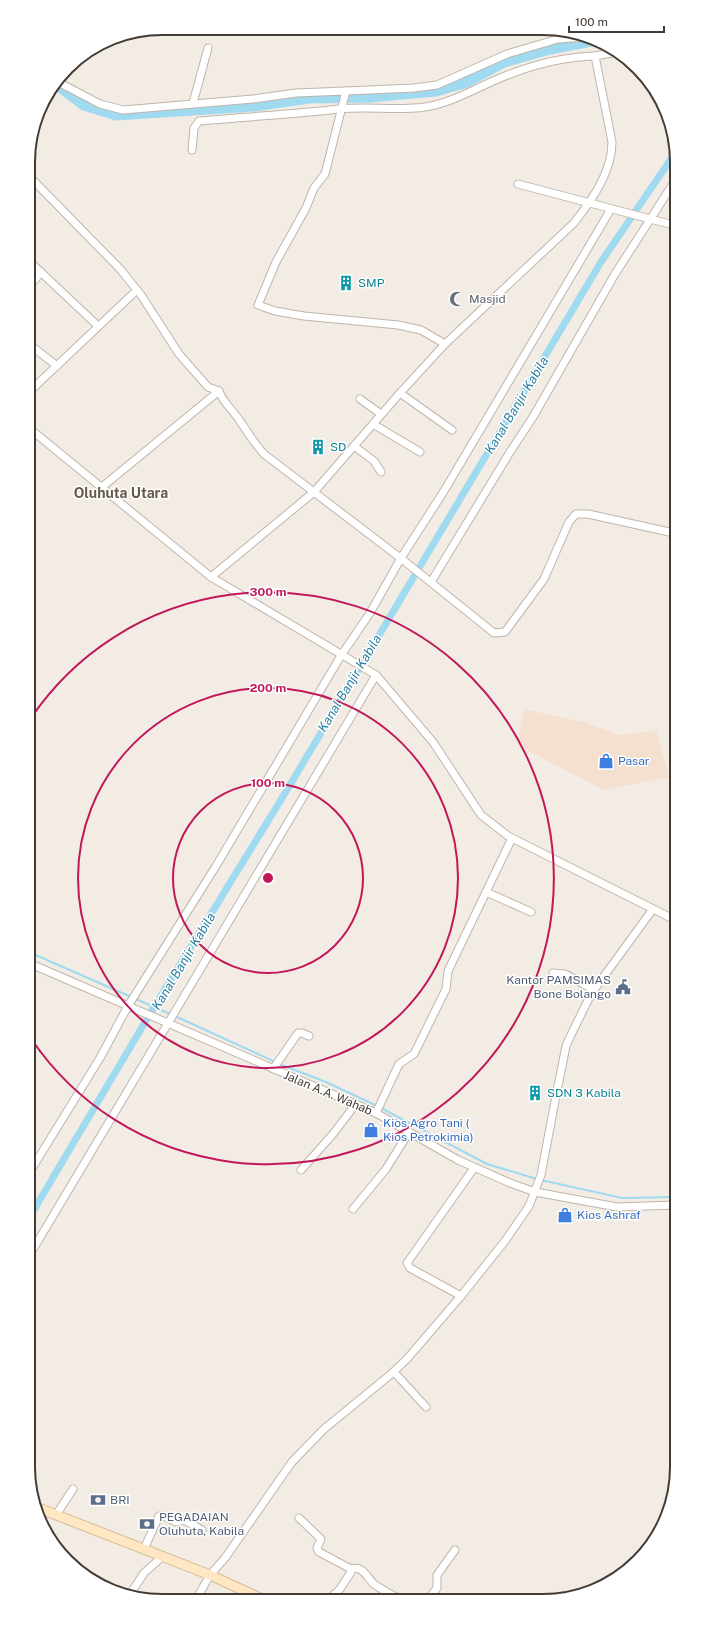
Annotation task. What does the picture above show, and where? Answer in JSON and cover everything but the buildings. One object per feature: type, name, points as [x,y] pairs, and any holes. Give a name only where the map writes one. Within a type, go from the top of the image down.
[{"type":"main road","points":[[43,1510],[163,1556],[251,1594]]},
{"type":"street","points":[[62,84],[100,104],[123,110],[253,99],[296,93],[345,93],[437,85],[507,54],[558,39],[571,38]]},
{"type":"street","points":[[193,103],[208,48]]},
{"type":"street","points":[[192,150],[194,128],[199,122],[317,113],[342,107],[409,108],[442,103],[499,78],[539,65],[558,60],[609,53]]},
{"type":"street","points":[[211,577],[314,492],[381,414],[445,344],[574,223],[590,202],[608,166],[612,154],[612,142],[595,56]]},
{"type":"street","points":[[345,93],[325,174],[314,188],[306,208],[276,262],[258,305],[275,311],[304,316],[398,325],[421,330],[445,344]]},
{"type":"street","points":[[35,182],[121,270],[137,290],[179,354],[208,387],[219,391],[223,401],[232,410],[257,446],[314,492],[402,559],[494,634],[505,632],[544,579],[569,522],[576,514],[588,514],[670,532]]},
{"type":"street","points":[[518,184],[670,224]]},
{"type":"street","points":[[428,580],[533,417],[615,274],[670,189]]},
{"type":"street","points":[[35,1165],[613,209]]},
{"type":"street","points":[[35,266],[98,326]]},
{"type":"street","points":[[35,280],[42,272]]},
{"type":"street","points":[[35,386],[137,290]]},
{"type":"street","points":[[35,349],[57,366]]},
{"type":"street","points":[[102,487],[219,391]]},
{"type":"street","points":[[400,393],[452,430]]},
{"type":"street","points":[[360,399],[381,414]]},
{"type":"street","points":[[373,424],[420,452]]},
{"type":"street","points":[[35,433],[211,577],[374,674],[432,742],[481,815],[512,838],[670,918]]},
{"type":"street","points":[[354,446],[374,461],[381,472]]},
{"type":"street","points":[[35,1246],[374,674]]},
{"type":"street","points":[[378,1110],[399,1064],[414,1054],[417,1048],[446,989],[448,971],[512,838]]},
{"type":"street","points":[[486,892],[531,912]]},
{"type":"street","points":[[199,1594],[210,1575],[225,1558],[292,1462],[324,1429],[394,1372],[461,1296],[505,1241],[529,1206],[541,1175],[566,1046],[582,1010],[594,990],[653,909]]},
{"type":"street","name":"Jalan A.A. Wahab","points":[[35,966],[167,1024],[277,1065],[355,1105],[378,1110],[409,1132],[474,1168],[536,1189],[617,1207],[670,1205]]},
{"type":"street","points":[[553,973],[565,974],[594,990]]},
{"type":"street","points":[[277,1065],[298,1033],[309,1036]]},
{"type":"street","points":[[301,1170],[334,1134],[355,1105]]},
{"type":"street","points":[[353,1209],[386,1169],[409,1132]]},
{"type":"street","points":[[461,1296],[410,1268],[407,1263],[474,1168]]},
{"type":"street","points":[[394,1372],[426,1407]]},
{"type":"street","points":[[56,1515],[73,1490]]},
{"type":"street","points":[[144,1549],[159,1516],[164,1516],[176,1522],[184,1520],[202,1530]]},
{"type":"street","points":[[299,1518],[321,1539],[317,1548],[318,1552],[351,1569],[354,1568],[363,1571],[374,1584],[391,1594]]},
{"type":"street","points":[[432,1594],[437,1588],[437,1575],[455,1550]]},
{"type":"street","points":[[133,1591],[144,1573],[163,1556]]},
{"type":"street","points":[[334,1594],[340,1589],[351,1572],[351,1569]]},
{"type":"shaded area","name":"Pasar","points":[[524,709],[586,723],[620,735],[656,731],[669,777],[604,790],[517,745]]},
{"type":"waterway","points":[[60,87],[84,105],[116,115],[254,106],[309,98],[370,97],[436,91],[467,82],[504,62],[550,49],[585,42]]},
{"type":"waterway","name":"Kanal Banjir Kabila","points":[[35,1208],[154,1007],[290,785],[601,262],[670,161]]},
{"type":"waterway","points":[[35,955],[170,1014]]},
{"type":"waterway","points":[[177,1017],[377,1106]]},
{"type":"waterway","points":[[381,1108],[487,1164],[537,1179]]},
{"type":"waterway","points":[[541,1180],[622,1198],[670,1197]]},
{"type":"place","name":"SMP","points":[[346,283]]},
{"type":"place","name":"Masjid","points":[[457,299]]},
{"type":"place","name":"SD","points":[[318,447]]},
{"type":"place","name":"Pasar","points":[[606,761]]},
{"type":"place","name":"Kantor PAMSIMAS Bone Bolango","points":[[623,987]]},
{"type":"place","name":"SDN 3 Kabila","points":[[535,1093]]},
{"type":"place","name":"Kios Agro Tani ( Kios Petrokimia)","points":[[371,1130]]},
{"type":"place","name":"Kios Ashraf","points":[[565,1215]]},
{"type":"place","name":"BRI","points":[[98,1500]]},
{"type":"place","name":"PEGADAIAN Oluhuta, Kabila","points":[[147,1524]]},
{"type":"district","name":"Oluhuta Utara","points":[[121,493]]}]
